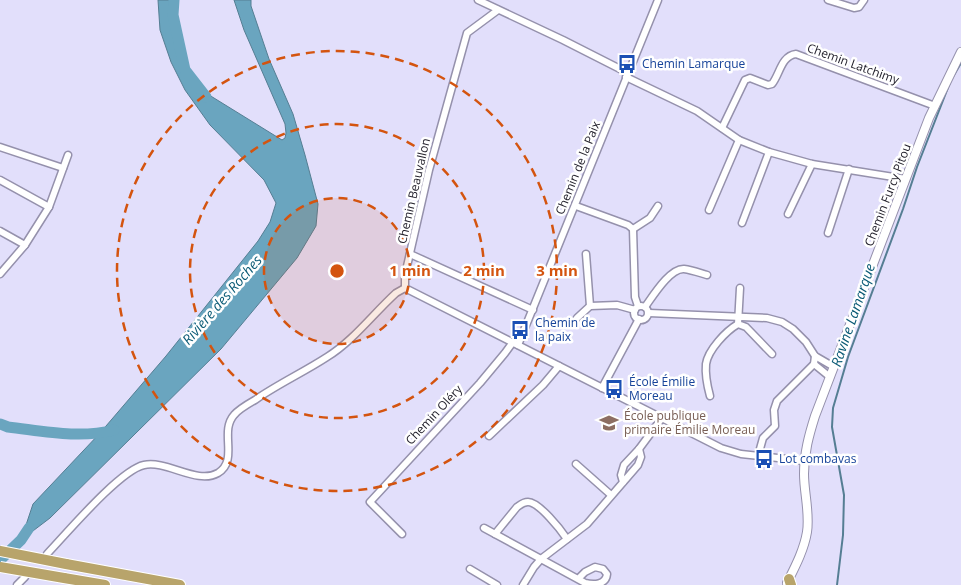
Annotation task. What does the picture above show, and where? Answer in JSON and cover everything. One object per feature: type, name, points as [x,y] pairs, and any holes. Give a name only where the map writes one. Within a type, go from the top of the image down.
[{"type":"highway","points":[[0,551],[180,585]]},
{"type":"highway","points":[[0,567],[104,585]]},
{"type":"street","points":[[478,0],[563,40],[697,111],[739,140],[769,152],[812,164],[906,179]]},
{"type":"street","name":"Chemin de la Paix","points":[[515,343],[533,310],[658,0]]},
{"type":"street","points":[[828,0],[854,8],[859,7],[864,0]]},
{"type":"street","name":"Chemin Beauvallon","points":[[405,288],[405,276],[429,170],[467,33],[498,10]]},
{"type":"street","name":"Chemin Furcy Pitou","points":[[789,583],[807,532],[808,519],[804,473],[808,440],[830,377],[934,106],[961,52]]},
{"type":"street","name":"Chemin Latchimy","points":[[722,128],[745,80],[750,78],[768,85],[772,84],[784,60],[792,54],[934,106]]},
{"type":"street","points":[[709,210],[739,140]]},
{"type":"street","points":[[0,147],[63,168]]},
{"type":"street","points":[[742,223],[769,152]]},
{"type":"street","points":[[0,274],[25,245],[49,207],[68,155]]},
{"type":"street","points":[[788,214],[812,164]]},
{"type":"street","points":[[828,233],[849,170]]},
{"type":"street","points":[[0,180],[49,207]]},
{"type":"street","points":[[576,206],[628,224],[633,229],[635,297],[642,309],[643,320],[639,319],[602,388]]},
{"type":"street","points":[[633,229],[650,218],[658,206]]},
{"type":"street","points":[[0,231],[25,245]]},
{"type":"street","points":[[410,254],[533,310]]},
{"type":"street","points":[[586,254],[590,306]]},
{"type":"street","points":[[639,319],[634,314],[642,309],[676,271],[684,269],[707,275]]},
{"type":"street","points":[[47,554],[116,482],[134,468],[155,464],[197,476],[218,473],[222,470],[228,459],[227,430],[229,422],[235,414],[278,384],[328,357],[396,293],[405,288],[721,448],[741,454],[805,461]]},
{"type":"street","points":[[710,396],[706,379],[706,361],[718,341],[738,321],[740,288]]},
{"type":"street","points":[[577,318],[590,306],[617,305],[738,321],[767,318],[782,322],[793,329],[800,335],[815,356],[834,367]]},
{"type":"street","points":[[738,321],[772,354]]},
{"type":"street","name":"Chemin Oléry","points":[[402,534],[370,502],[515,343]]},
{"type":"street","points":[[758,456],[763,438],[775,426],[774,410],[777,401],[814,364],[815,356]]},
{"type":"street","points":[[814,364],[830,377]]},
{"type":"street","points":[[489,436],[543,386],[559,366]]},
{"type":"street","points":[[523,585],[541,559],[568,540],[586,524],[623,482],[622,470],[662,418]]},
{"type":"street","points":[[576,464],[611,495]]},
{"type":"street","points":[[495,534],[517,507],[529,502],[552,519],[568,540]]},
{"type":"street","points":[[484,528],[578,579]]},
{"type":"street","points":[[470,568],[497,585]]},
{"type":"street","points":[[17,585],[25,576]]},
{"type":"water","points":[[158,0],[177,0],[177,37],[179,48],[186,70],[192,80],[201,90],[282,140],[285,138],[286,133],[285,124],[244,30],[234,0],[251,0],[251,6],[269,59],[293,114],[305,155],[318,204],[316,226],[297,258],[221,349],[50,518],[21,540],[33,504],[100,433],[166,356],[258,241],[270,222],[276,203],[264,180],[210,125],[185,90],[171,62],[160,30]]},
{"type":"waterway","points":[[174,0],[173,15],[185,70],[206,97]]},
{"type":"waterway","name":"Ravine Lamarque","points":[[837,585],[843,535],[844,495],[832,427],[833,408],[848,357],[917,167],[951,80],[961,63]]},
{"type":"waterway","points":[[0,424],[8,427],[74,434],[101,433],[114,430]]},
{"type":"waterway","name":"Rivière des Roches","points":[[0,560],[21,540],[29,528]]},
{"type":"place","name":"Chemin Lamarque","points":[[627,64]]},
{"type":"place","name":"Chemin de la paix","points":[[520,330]]},
{"type":"place","name":"École Émilie Moreau","points":[[614,389]]},
{"type":"place","name":"École publique primaire Émilie Moreau","points":[[609,423]]},
{"type":"place","name":"Lot combavas","points":[[764,459]]}]
